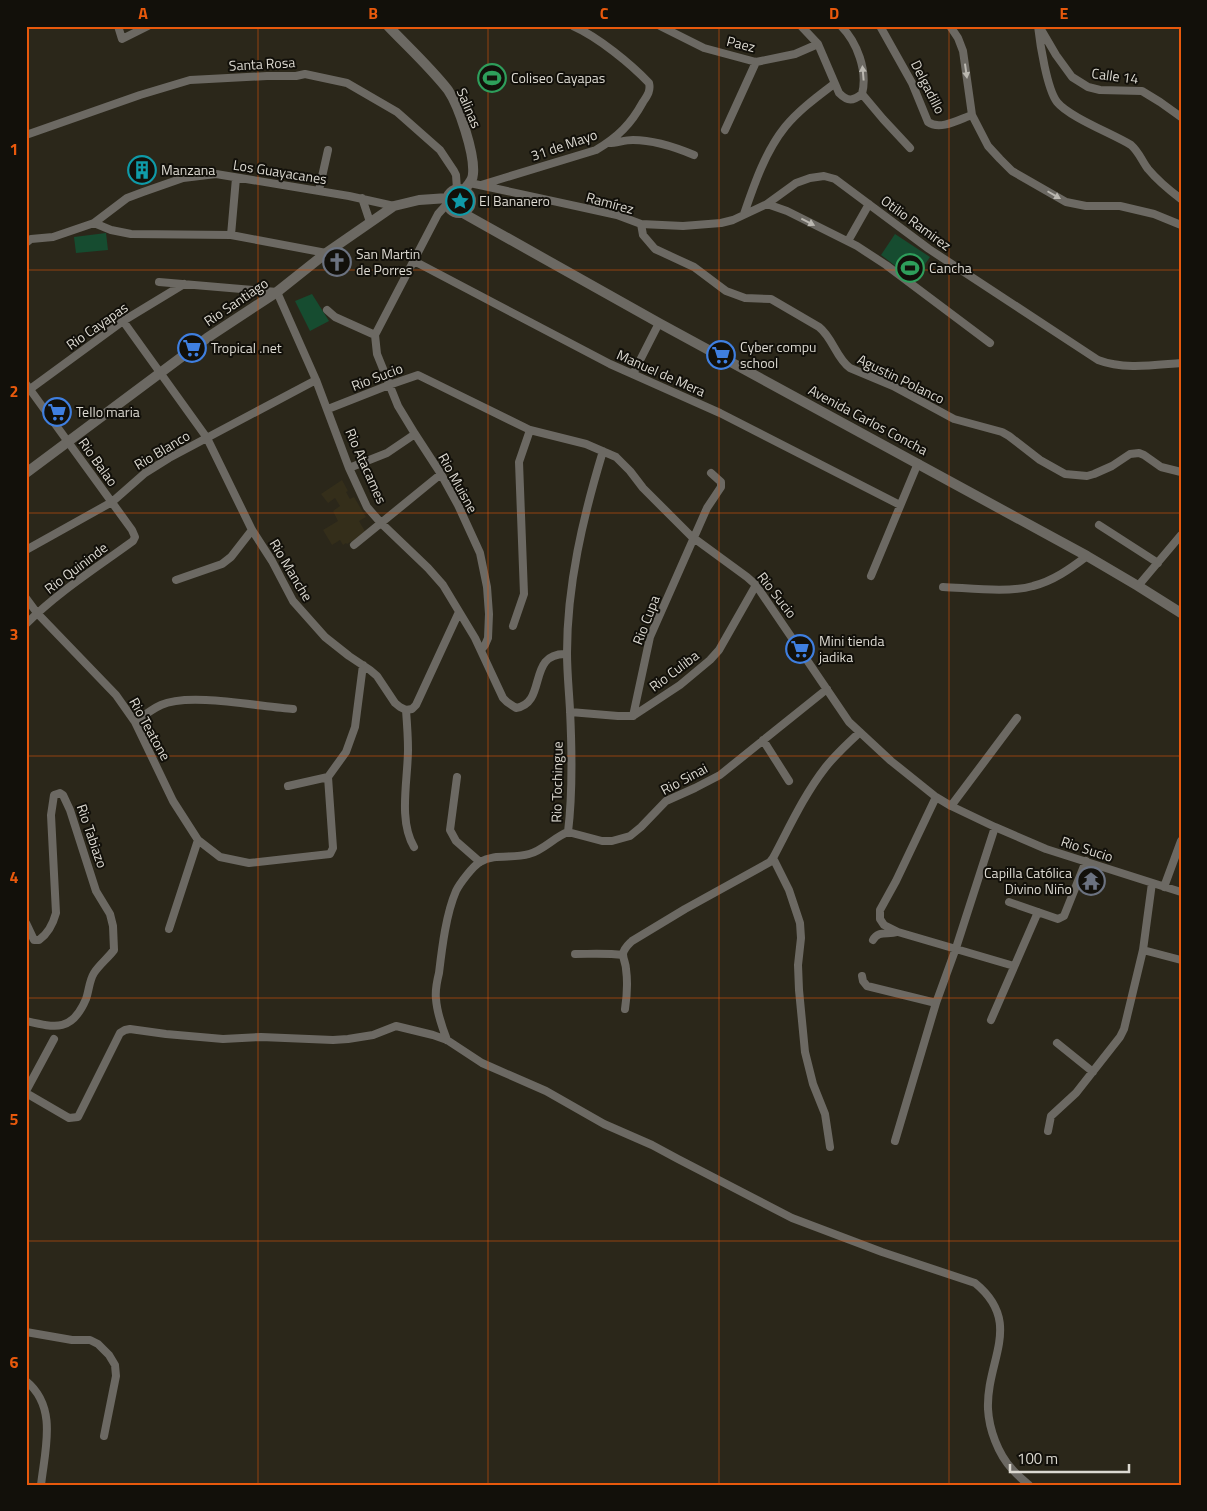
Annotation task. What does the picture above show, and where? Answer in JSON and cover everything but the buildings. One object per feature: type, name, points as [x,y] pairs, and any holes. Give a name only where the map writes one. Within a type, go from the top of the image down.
[{"type":"street","points":[[118,26],[122,39],[148,26]]},
{"type":"street","name":"Salinas","points":[[388,26],[449,92],[465,127],[473,170],[468,187]]},
{"type":"street","name":"31 de Mayo","points":[[468,187],[596,150],[609,143],[626,129],[634,118],[650,90],[650,84],[592,36],[573,26]]},
{"type":"street","name":"Paez","points":[[660,26],[704,48],[756,62],[796,54],[818,44]]},
{"type":"street","points":[[801,26],[818,44],[839,93],[848,99],[856,98],[862,94]]},
{"type":"street","points":[[840,26],[847,32],[862,62],[864,73],[862,94],[910,148]]},
{"type":"street","name":"Delgadillo","points":[[880,26],[912,83],[928,122],[932,125],[940,125],[972,115]]},
{"type":"street","points":[[950,26],[958,38],[963,52],[972,115],[988,146],[1012,171],[1066,202],[1086,206],[1120,206],[1154,214],[1181,225]]},
{"type":"street","points":[[1039,26],[1041,49],[1053,93],[1058,102],[1077,117],[1131,145],[1138,151],[1147,167],[1166,189],[1181,199]]},
{"type":"street","name":"Calle 14","points":[[1039,26],[1072,77],[1088,87],[1100,90],[1142,91],[1181,117]]},
{"type":"street","points":[[725,130],[756,62]]},
{"type":"street","name":"Santa Rosa","points":[[26,135],[140,95],[190,80],[296,76],[304,74],[347,83],[397,112],[440,150],[456,175],[468,187]]},
{"type":"street","points":[[744,214],[767,157],[784,128],[807,105],[834,84]]},
{"type":"street","points":[[609,143],[629,140],[643,141],[676,148],[694,155]]},
{"type":"street","points":[[319,190],[328,150]]},
{"type":"street","name":"Los Guayacanes","points":[[26,242],[31,239],[53,238],[94,223],[127,198],[183,178],[216,174],[319,190],[394,206]]},
{"type":"street","name":"Otilio Ramirez","points":[[744,214],[767,204],[796,182],[824,176],[835,180],[929,249],[1098,360],[1111,364],[1146,366],[1181,363]]},
{"type":"street","points":[[231,235],[236,178]]},
{"type":"street","points":[[327,310],[335,317],[375,335],[438,214],[453,191],[468,187],[471,203],[467,209],[461,212],[451,209],[448,201]]},
{"type":"street","name":"Ramírez","points":[[468,187],[617,216],[641,224],[683,226],[721,223],[744,214]]},
{"type":"street","points":[[362,198],[370,222]]},
{"type":"street","name":"Rio Santiago","points":[[26,473],[207,338],[277,292],[326,253],[394,206],[419,200],[448,201]]},
{"type":"street","points":[[767,204],[788,212],[857,246],[886,265],[990,343]]},
{"type":"street","points":[[848,241],[869,204]]},
{"type":"street","name":"Avenida Carlos Concha","points":[[461,212],[1086,556],[1181,613]]},
{"type":"street","points":[[94,223],[111,230],[130,234],[231,235],[326,253]]},
{"type":"street","name":"Agustin Polanco","points":[[641,224],[644,235],[655,249],[694,267],[726,291],[745,298],[771,299],[819,327],[844,364],[850,368],[893,386],[954,419],[1002,432],[1040,460],[1065,474],[1087,476],[1112,466],[1130,454],[1139,453],[1144,454],[1161,466],[1181,472]]},
{"type":"street","name":"Manuel de Mera","points":[[414,261],[610,364],[720,413],[900,505]]},
{"type":"street","points":[[159,282],[277,292]]},
{"type":"street","name":"Rio Cayapas","points":[[28,389],[123,321],[184,284]]},
{"type":"street","name":"Rio Atacames","points":[[277,292],[316,380],[367,507],[443,585],[481,650],[503,698],[516,708],[526,705],[533,696],[541,667],[553,654],[567,654]]},
{"type":"street","name":"Rio Manche","points":[[123,321],[207,438],[252,530],[272,561],[293,601],[325,637],[377,676],[395,703],[406,710]]},
{"type":"street","points":[[633,374],[660,323]]},
{"type":"street","name":"Rio Muisne","points":[[375,335],[377,354],[398,406],[458,504],[480,553],[487,587],[489,614],[488,638],[481,650]]},
{"type":"street","name":"Rio Sucio","points":[[328,409],[389,384],[418,375],[530,430],[586,444],[616,457],[643,488],[694,538],[756,585],[849,722],[936,797],[995,827],[1046,849],[1181,892]]},
{"type":"street","name":"Rio Blanco","points":[[26,550],[112,502],[145,473],[169,458],[316,380]]},
{"type":"street","name":"Rio Balao","points":[[28,389],[132,530]]},
{"type":"street","points":[[513,626],[524,594],[519,462],[530,430]]},
{"type":"street","points":[[350,468],[387,452],[415,434]]},
{"type":"street","name":"Rio Tochingue","points":[[480,862],[499,856],[527,855],[539,850],[561,834],[568,832],[571,756],[567,654],[571,589],[582,525],[602,452]]},
{"type":"street","points":[[871,576],[918,463]]},
{"type":"street","name":"Rio Cupa","points":[[634,716],[650,637],[707,508],[720,487],[721,482],[711,473]]},
{"type":"street","points":[[354,545],[441,474]]},
{"type":"street","points":[[1099,525],[1158,563]]},
{"type":"street","name":"Rio Quininde","points":[[26,624],[82,577],[133,541],[135,537],[132,530]]},
{"type":"street","points":[[176,580],[222,564],[231,557],[252,530]]},
{"type":"street","points":[[1138,586],[1181,535]]},
{"type":"street","points":[[943,587],[1015,590],[1032,586],[1059,575],[1086,556]]},
{"type":"street","name":"Rio Culiba","points":[[634,716],[680,685],[710,660],[727,637],[756,585]]},
{"type":"street","name":"Rio Teatone","points":[[26,598],[37,613],[116,695],[135,722],[174,801],[198,840],[220,856],[249,863],[330,854],[333,848],[328,777]]},
{"type":"street","points":[[414,847],[406,829],[405,813],[408,749],[406,710],[412,709],[416,705],[459,612]]},
{"type":"street","points":[[288,786],[328,777],[346,752],[355,727],[364,665]]},
{"type":"street","name":"Rio Sinai","points":[[568,832],[602,841],[612,841],[630,836],[666,801],[720,775],[827,689]]},
{"type":"street","points":[[135,722],[162,705],[182,701],[207,700],[293,709]]},
{"type":"street","points":[[570,712],[634,716]]},
{"type":"street","points":[[951,806],[1017,718]]},
{"type":"street","points":[[625,1009],[627,977],[623,955],[626,946],[685,909],[765,865],[773,858],[824,769],[839,751],[860,732]]},
{"type":"street","points":[[764,740],[789,781]]},
{"type":"street","points":[[447,1040],[440,1021],[436,998],[442,949],[451,907],[457,890],[469,873],[480,862],[456,841],[450,830],[457,777]]},
{"type":"street","name":"Rio Tabiazo","points":[[26,923],[34,940],[39,940],[45,936],[53,923],[56,913],[51,815],[54,795],[60,793],[63,795],[70,810],[96,890],[110,914],[113,926],[114,950],[94,974],[86,999],[71,1022],[63,1026],[47,1026],[26,1021]]},
{"type":"street","points":[[936,797],[880,910],[880,919],[884,925],[898,932],[1014,966]]},
{"type":"street","points":[[895,1141],[936,1003],[995,827]]},
{"type":"street","points":[[169,928],[198,840]]},
{"type":"street","points":[[1164,887],[1181,841]]},
{"type":"street","points":[[773,858],[789,890],[800,923],[798,990],[805,1052],[813,1084],[825,1114],[830,1147]]},
{"type":"street","points":[[1008,902],[1058,919],[1064,916],[1086,861]]},
{"type":"street","points":[[1048,1131],[1052,1116],[1076,1093],[1120,1037],[1124,1029],[1143,950],[1152,883]]},
{"type":"street","points":[[991,1020],[1038,912]]},
{"type":"street","points":[[872,940],[879,933],[898,932]]},
{"type":"street","points":[[1143,950],[1181,960]]},
{"type":"street","points":[[575,954],[594,955],[612,953],[623,955]]},
{"type":"street","points":[[862,976],[867,986],[936,1003]]},
{"type":"street","points":[[54,1039],[26,1092],[69,1118],[78,1117],[120,1033],[125,1030],[223,1039],[261,1037],[333,1040],[373,1035],[396,1026],[447,1040],[482,1063],[546,1091],[604,1124],[652,1145],[792,1218],[882,1252],[975,1283],[986,1292],[995,1305],[1000,1318],[1000,1334],[988,1398],[988,1409],[994,1438],[1004,1459],[1012,1470],[1029,1485]]},
{"type":"street","points":[[1057,1043],[1092,1072]]},
{"type":"street","points":[[26,1332],[72,1340],[90,1340],[98,1344],[109,1355],[115,1365],[116,1376],[104,1436]]},
{"type":"street","points":[[26,1381],[41,1397],[48,1419],[41,1485]]},
{"type":"shaded area","points":[[342,480],[350,499],[354,497],[366,517],[359,521],[366,533],[347,544],[343,545],[340,540],[332,545],[323,530],[338,521],[333,511],[340,506],[335,498],[328,503],[321,494]]},
{"type":"green space","points":[[106,233],[108,250],[76,253],[74,237]]},
{"type":"green space","name":"Cancha","points":[[895,234],[930,257],[914,280],[881,255]]},
{"type":"green space","points":[[312,294],[329,321],[310,331],[295,301]]},
{"type":"place","name":"Coliseo Cayapas","points":[[492,78]]},
{"type":"place","name":"Manzana","points":[[142,170]]},
{"type":"place","name":"El Bananero","points":[[460,201]]},
{"type":"place","name":"San Martin de Porres","points":[[337,262]]},
{"type":"place","name":"Cancha","points":[[910,268]]},
{"type":"place","name":"Tropical .net","points":[[192,348]]},
{"type":"place","name":"Cyber compu school","points":[[721,355]]},
{"type":"place","name":"Tello maria","points":[[57,412]]},
{"type":"place","name":"Mini tienda jadika","points":[[800,649]]},
{"type":"place","name":"Capilla Católica Divino Niño","points":[[1091,881]]}]
